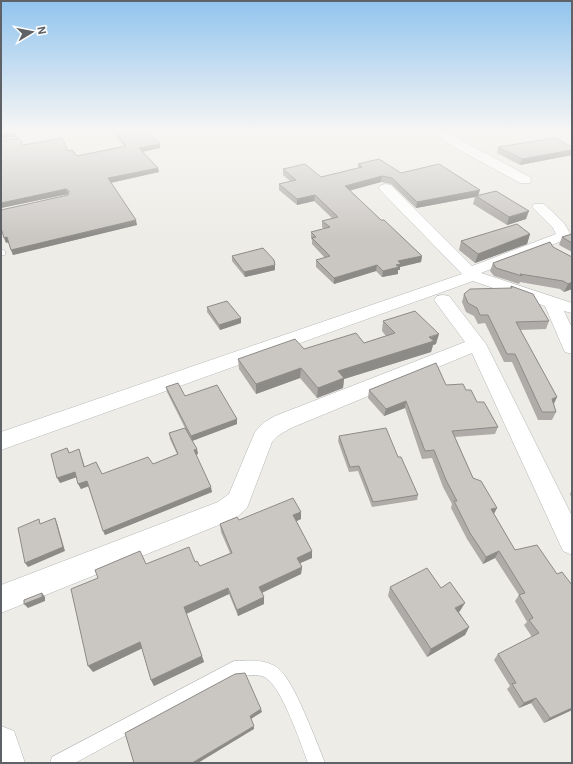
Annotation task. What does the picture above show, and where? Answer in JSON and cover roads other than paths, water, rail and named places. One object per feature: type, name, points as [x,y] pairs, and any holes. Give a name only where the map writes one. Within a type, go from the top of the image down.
[{"type":"main road","points":[[1,744],[6,763]]},
{"type":"street","points":[[499,167],[525,180]]},
{"type":"street","points":[[386,188],[471,274],[552,303],[572,308]]},
{"type":"street","points":[[1,441],[471,274],[560,238],[564,235],[559,226],[539,207]]},
{"type":"street","points":[[443,300],[477,344],[572,543]]},
{"type":"street","points":[[552,303],[572,348]]},
{"type":"street","points":[[1,599],[227,510],[238,501],[263,438],[271,429],[283,422],[477,344]]},
{"type":"lane","points":[[58,763],[234,669],[255,668],[274,674],[286,693],[316,763]]}]
